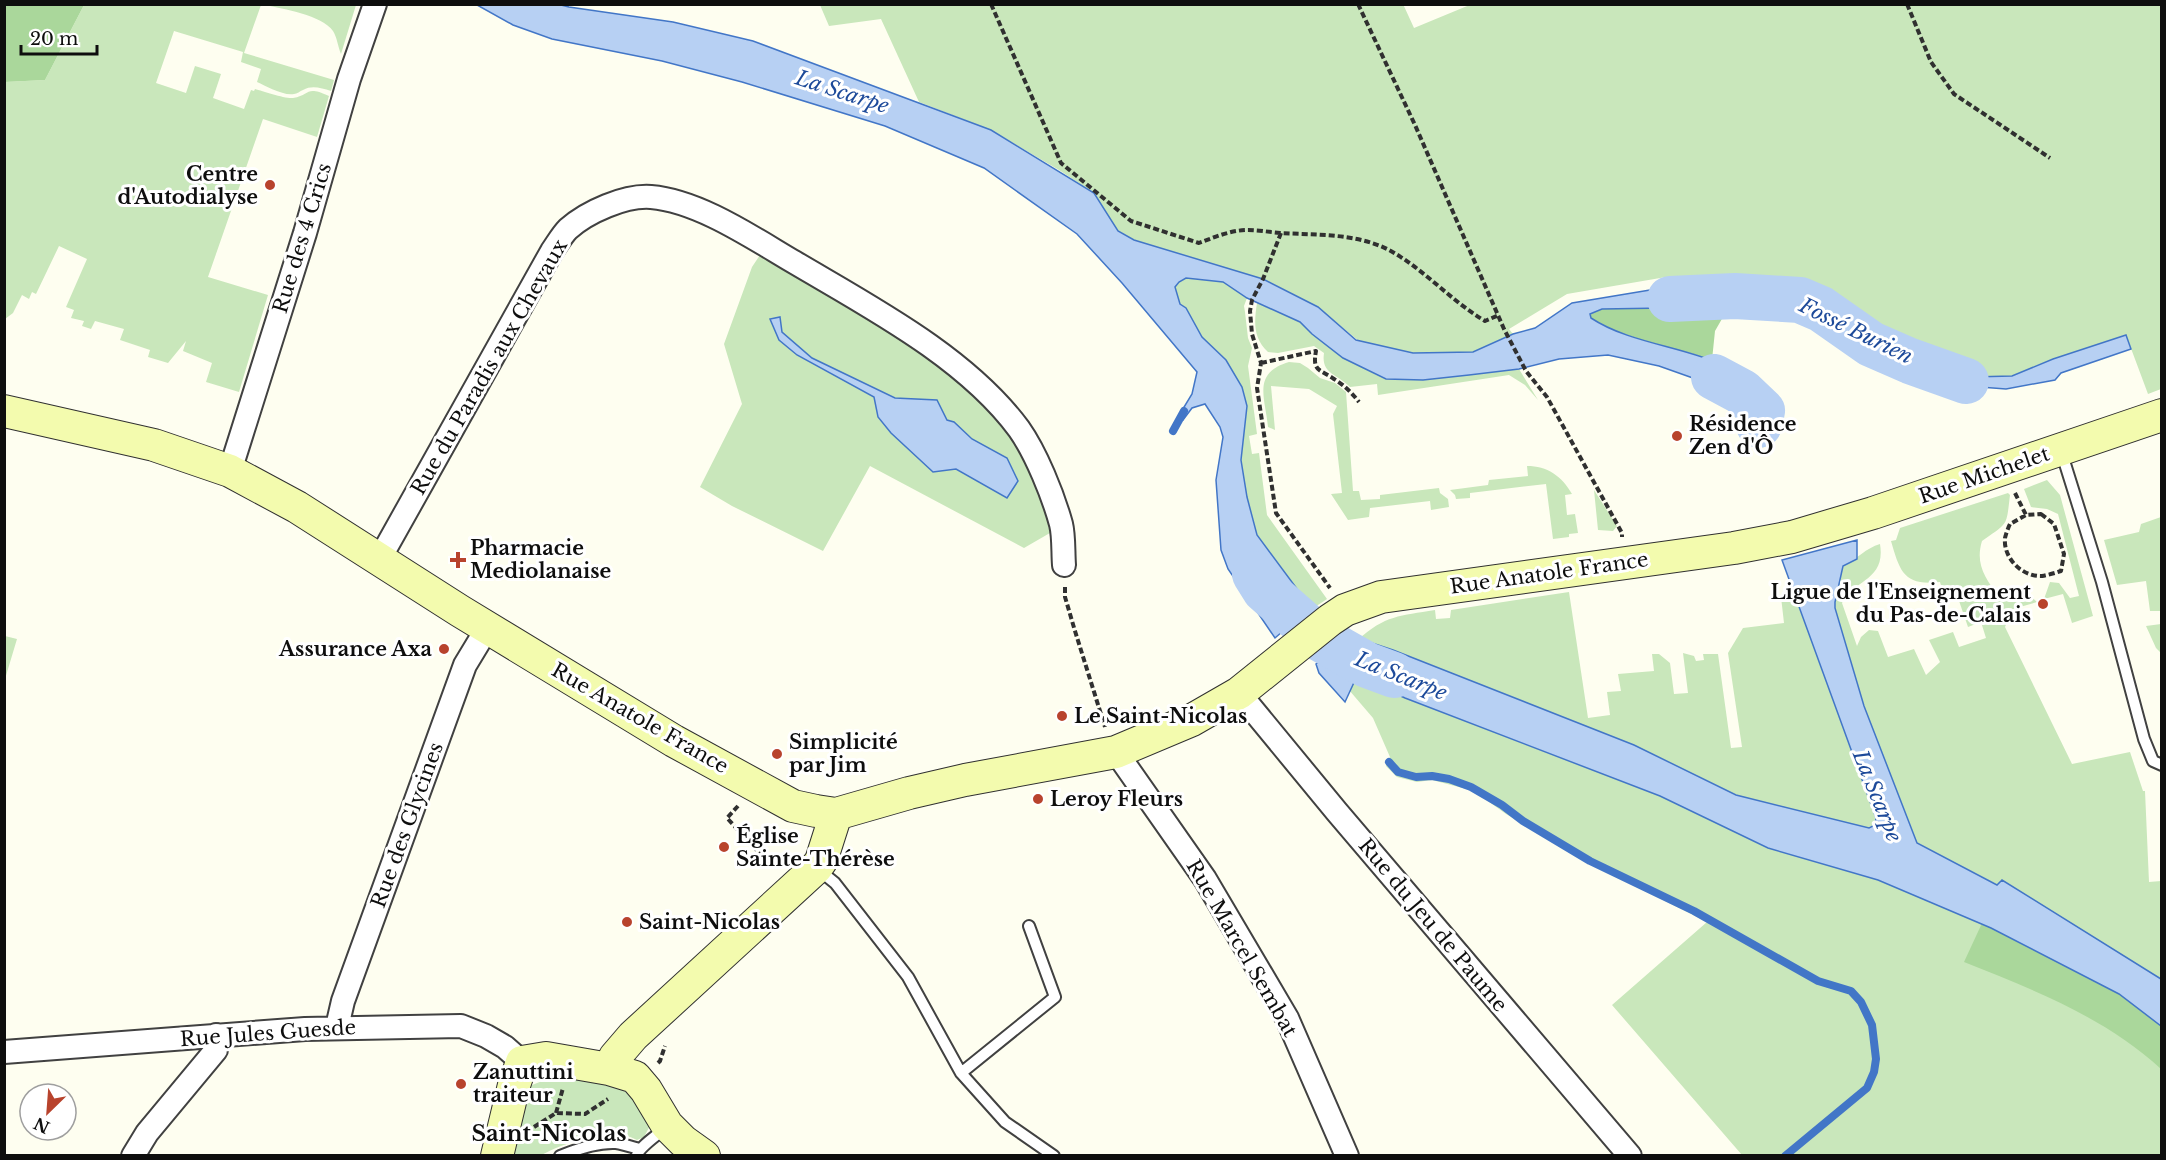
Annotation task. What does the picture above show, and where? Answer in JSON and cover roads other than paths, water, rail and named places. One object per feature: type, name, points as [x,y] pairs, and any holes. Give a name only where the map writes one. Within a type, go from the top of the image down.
[{"type":"main road","name":"Rue Anatole France","points":[[4,411],[154,445],[230,471],[297,507],[674,741],[793,806],[836,814],[965,780],[1116,752],[1192,720],[1239,693],[1337,615],[1381,597],[1773,541]]},
{"type":"main road","name":"Rue Michelet","points":[[1773,541],[1873,513],[2162,415]]},
{"type":"main road","points":[[609,1069],[615,1057],[633,1036],[816,868],[821,861],[836,814]]},
{"type":"main road","points":[[497,1155],[522,1062],[546,1058],[609,1069],[635,1077],[646,1090],[667,1125],[683,1141],[704,1155]]},
{"type":"street","name":"Rue des 4 Crics","points":[[230,471],[305,233],[349,78],[375,4]]},
{"type":"street","name":"Rue du Paradis aux Chevaux","points":[[379,560],[552,251],[568,230],[595,212],[621,200],[650,197],[688,204],[766,246],[891,319],[938,351],[988,394],[1018,429],[1035,457],[1062,526],[1064,565]]},
{"type":"street","name":"Rue des Glycines","points":[[338,1028],[343,1001],[465,665],[488,627]]},
{"type":"street","name":"Rue du Jeu de Paume","points":[[1239,693],[1337,812],[1630,1155]]},
{"type":"street","name":"Rue Marcel Sembat","points":[[1116,752],[1205,879],[1287,1018],[1347,1155]]},
{"type":"street","name":"Rue Jules Guesde","points":[[4,1052],[338,1028],[461,1026],[505,1047],[522,1062]]},
{"type":"street","points":[[133,1155],[147,1133],[216,1050],[216,1035]]},
{"type":"lane","points":[[2060,449],[2102,582],[2144,738],[2154,761],[2162,765]]},
{"type":"lane","points":[[816,868],[836,883],[908,978],[961,1073],[1005,1122],[1054,1155]]},
{"type":"lane","points":[[961,1073],[1054,997],[1029,926]]},
{"type":"lane","points":[[560,1155],[617,1143],[638,1152],[667,1125]]},
{"type":"water","points":[[477,5],[561,5],[673,22],[753,41],[991,130],[1094,193],[1118,231],[1134,240],[1263,279],[1318,307],[1356,340],[1413,353],[1473,352],[1513,334],[1535,328],[1572,303],[1668,287],[1704,289],[1738,285],[1781,286],[1818,302],[1900,351],[1971,377],[2012,376],[2053,359],[2126,335],[2131,349],[2061,373],[2055,380],[2006,389],[1967,386],[1871,344],[1821,309],[1800,300],[1735,296],[1665,308],[1602,309],[1590,314],[1591,318],[1613,330],[1714,361],[1738,372],[1759,387],[1776,408],[1770,419],[1736,402],[1721,388],[1659,366],[1608,355],[1559,359],[1519,369],[1423,380],[1386,379],[1343,358],[1300,322],[1247,298],[1223,282],[1186,278],[1175,287],[1180,304],[1186,308],[1202,337],[1226,360],[1242,387],[1247,406],[1241,460],[1247,497],[1257,535],[1303,597],[1315,607],[1275,638],[1228,569],[1221,550],[1216,480],[1223,437],[1220,427],[1205,404],[1192,408],[1183,420],[1178,417],[1192,394],[1197,372],[1122,283],[1077,234],[984,168],[885,126],[742,82],[662,61],[552,39],[513,25]]},
{"type":"water","points":[[780,317],[782,332],[812,358],[895,398],[937,400],[947,420],[954,422],[972,439],[1007,458],[1018,481],[1007,498],[956,469],[933,472],[891,433],[878,417],[874,397],[797,355],[779,340],[770,319]]},
{"type":"water","points":[[1857,540],[1857,559],[1843,566],[1835,608],[1864,706],[1917,843],[1997,885],[2002,880],[2161,979],[2161,1026],[2119,994],[1991,928],[1878,880],[1768,848],[1660,796],[1405,698],[1357,676],[1345,702],[1319,673],[1316,664],[1351,636],[1393,650],[1634,745],[1736,795],[1869,828],[1875,825],[1876,818],[1782,560]]},
{"type":"waterway","name":"Fossé Burien","points":[[1670,299],[1735,296],[1800,300],[1821,309],[1871,344],[1966,381]]},
{"type":"waterway","name":"La Scarpe","points":[[1714,377],[1742,392],[1762,411],[1759,425]]},
{"type":"waterway","points":[[1173,431],[1184,411]]},
{"type":"waterway","name":"La Scarpe","points":[[1255,574],[1265,590],[1321,639],[1367,665],[1394,675]]},
{"type":"waterway","points":[[1389,762],[1398,772],[1416,777],[1432,776],[1449,779],[1471,787],[1590,861],[1694,911],[1818,981],[1851,991],[1861,1002],[1872,1025],[1876,1059],[1874,1072],[1867,1088],[1785,1156]]},
{"type":"place","name":"Centre d'Autodialyse","points":[[270,185]]},
{"type":"place","name":"Résidence Zen d'Ô","points":[[1677,436]]},
{"type":"place","name":"Pharmacie Mediolanaise","points":[[458,560]]},
{"type":"place","name":"Ligue de l'Enseignement du Pas-de-Calais","points":[[2043,604]]},
{"type":"place","name":"Assurance Axa","points":[[444,649]]},
{"type":"place","name":"Le Saint-Nicolas","points":[[1062,716]]},
{"type":"place","name":"Simplicité par Jim","points":[[777,754]]},
{"type":"place","name":"Leroy Fleurs","points":[[1038,799]]},
{"type":"place","name":"Église Sainte-Thérèse","points":[[724,847]]},
{"type":"place","name":"Saint-Nicolas","points":[[627,922]]},
{"type":"place","name":"Zanuttini traiteur","points":[[461,1084]]},
{"type":"district","name":"Saint-Nicolas","points":[[549,1133]]}]
